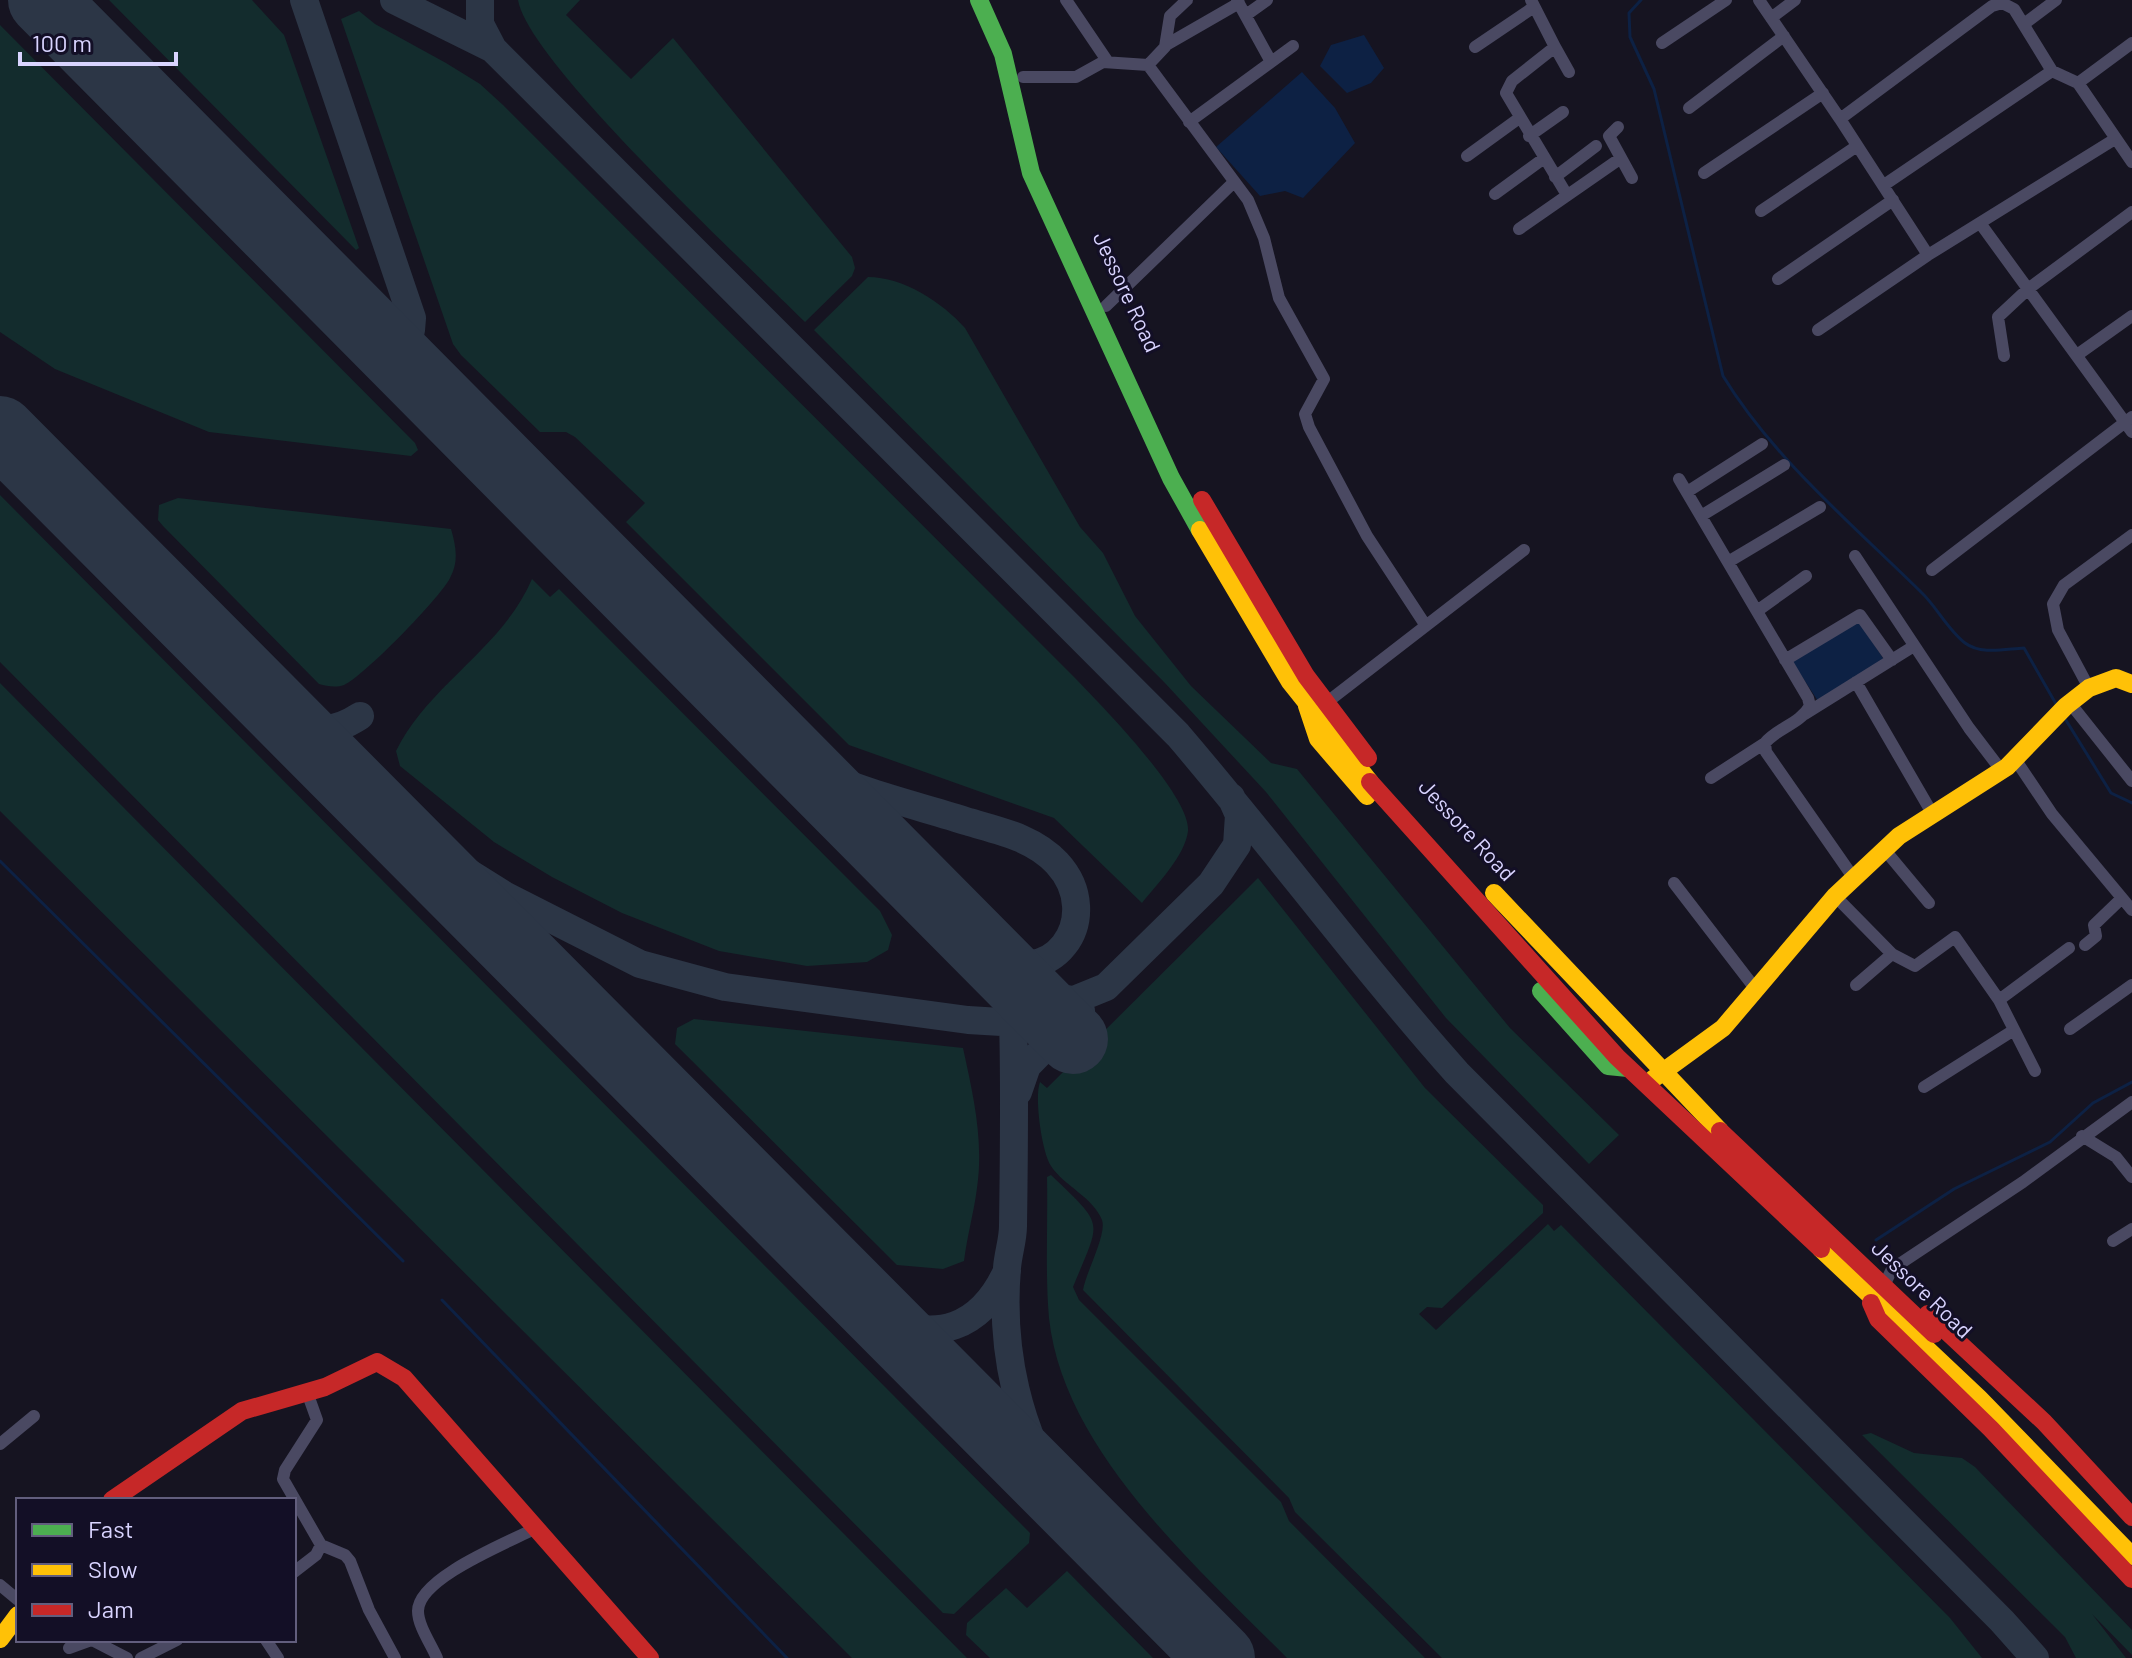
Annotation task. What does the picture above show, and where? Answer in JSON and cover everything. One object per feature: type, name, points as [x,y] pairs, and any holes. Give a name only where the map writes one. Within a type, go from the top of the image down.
[{"type":"main road","points":[[979,0],[1003,54],[1031,173],[1085,297],[1184,502],[1255,628],[1306,703],[1374,787],[1646,1086],[2044,1422],[2132,1517]]},
{"type":"main road","name":"Jessore Road","points":[[994,0],[1023,77],[1053,186],[1174,450],[1277,631],[1326,703],[1375,766],[1665,1069],[1881,1287],[2039,1436],[2132,1535]]},
{"type":"main road","points":[[1646,1086],[1723,1028],[1754,987],[1835,896],[1884,849],[1932,813],[2008,765],[2064,708],[2089,688],[2116,678],[2132,684]]},
{"type":"main road","points":[[1881,1287],[1989,1408],[2132,1556]]},
{"type":"main road","points":[[1881,1287],[1871,1309],[1878,1319],[1991,1429],[2132,1579]]},
{"type":"main road","points":[[115,1498],[242,1411],[307,1392],[377,1362],[404,1378],[650,1658]]},
{"type":"main road","points":[[0,1639],[16,1618]]},
{"type":"street","points":[[1066,0],[1108,62]]},
{"type":"street","points":[[1166,45],[1170,16],[1187,0]]},
{"type":"street","points":[[1148,65],[1166,45],[1241,6],[1267,0]]},
{"type":"street","points":[[1662,43],[1726,0]]},
{"type":"street","points":[[1759,0],[1928,255]]},
{"type":"street","points":[[1771,18],[1795,0]]},
{"type":"street","points":[[2024,24],[2056,0]]},
{"type":"street","points":[[1475,47],[1533,3],[1569,72]]},
{"type":"street","points":[[1840,119],[1992,6],[2010,5],[2052,71],[2078,83],[2115,139],[2130,155]]},
{"type":"street","points":[[1241,6],[1270,60]]},
{"type":"street","points":[[1689,108],[1784,36]]},
{"type":"street","points":[[2078,83],[2132,43]]},
{"type":"street","points":[[1189,122],[1293,46]]},
{"type":"street","points":[[1555,47],[1506,89],[1518,119],[1567,195]]},
{"type":"street","points":[[1023,77],[1065,79],[1108,62],[1148,65],[1234,182],[1258,218],[1279,298],[1324,379],[1321,390],[1305,414],[1309,427],[1367,536],[1426,626]]},
{"type":"street","points":[[1884,185],[2052,71]]},
{"type":"street","points":[[1704,173],[1823,93]]},
{"type":"street","points":[[1529,136],[1563,112]]},
{"type":"street","points":[[1467,156],[1518,119]]},
{"type":"street","points":[[1618,127],[1609,136],[1632,178]]},
{"type":"street","points":[[1818,330],[1928,255],[2115,139]]},
{"type":"street","points":[[1555,177],[1596,146]]},
{"type":"street","points":[[1761,211],[1857,146]]},
{"type":"street","points":[[1519,229],[1621,158]]},
{"type":"street","points":[[1495,194],[1543,159]]},
{"type":"street","points":[[1106,306],[1234,182]]},
{"type":"street","points":[[1778,279],[1893,200]]},
{"type":"street","points":[[2004,356],[1998,317],[2028,289],[2132,212]]},
{"type":"street","points":[[1932,570],[2130,424],[1980,223]]},
{"type":"street","points":[[2077,355],[2132,316]]},
{"type":"street","points":[[1687,492],[1762,444]]},
{"type":"street","points":[[1701,516],[1784,465]]},
{"type":"street","points":[[1679,479],[1808,698],[1810,706],[1805,714]]},
{"type":"street","points":[[1728,562],[1820,507]]},
{"type":"street","points":[[2089,688],[2058,630],[2053,604],[2064,585],[2132,535]]},
{"type":"street","points":[[1326,703],[1524,550]]},
{"type":"street","points":[[1855,556],[1914,646],[2008,765],[2132,910]]},
{"type":"street","points":[[1757,611],[1806,576]]},
{"type":"street","points":[[1785,660],[1860,615],[1892,660]]},
{"type":"street","points":[[1711,778],[1805,714],[1914,646]]},
{"type":"street","points":[[1856,682],[1932,813]]},
{"type":"street","points":[[2064,708],[2132,781]]},
{"type":"street","points":[[1765,743],[1766,752],[1853,877]]},
{"type":"street","points":[[1884,849],[1929,903]]},
{"type":"street","points":[[1674,883],[1754,987]]},
{"type":"street","points":[[1835,896],[1892,954],[1915,966],[1955,937],[1999,1000],[2035,1071]]},
{"type":"street","points":[[2085,945],[2096,936],[2094,925],[2121,899]]},
{"type":"street","points":[[1999,1000],[2069,948]]},
{"type":"street","points":[[1856,985],[1892,954]]},
{"type":"street","points":[[2070,1029],[2132,985]]},
{"type":"street","points":[[1924,1087],[2014,1030]]},
{"type":"street","points":[[1881,1287],[1892,1269],[2023,1182],[2132,1102]]},
{"type":"street","points":[[2082,1136],[2130,1168]]},
{"type":"street","points":[[2113,1241],[2132,1229]]},
{"type":"street","points":[[294,1498],[283,1479],[285,1470],[317,1420],[307,1392]]},
{"type":"street","points":[[0,1444],[34,1416]]},
{"type":"street","points":[[296,1502],[321,1545],[337,1550],[350,1561],[369,1610],[395,1658]]},
{"type":"street","points":[[437,1658],[419,1617],[418,1608],[425,1592],[462,1566],[534,1529]]},
{"type":"street","points":[[296,1570],[316,1555],[321,1545]]},
{"type":"street","points":[[0,1585],[16,1598]]},
{"type":"street","points":[[96,1642],[127,1658]]},
{"type":"street","points":[[141,1658],[173,1642]]},
{"type":"green space","points":[[109,0],[252,0],[284,35],[359,248],[356,250]]},
{"type":"green space","points":[[518,0],[580,0],[566,15],[631,79],[673,38],[852,257],[855,268],[852,276],[805,322],[599,115],[559,69],[531,29]]},
{"type":"green space","points":[[359,11],[375,24],[480,84],[503,105],[1123,729],[1175,796],[1185,815],[1188,831],[1176,860],[1142,903],[1054,818],[849,745],[626,522],[645,503],[575,437],[566,432],[540,432],[461,355],[453,344],[341,19]]},
{"type":"green space","points":[[0,25],[415,443],[418,450],[411,456],[209,432],[55,369],[0,332]]},
{"type":"green space","points":[[868,277],[908,286],[933,300],[965,328],[1080,527],[1103,553],[1135,616],[1191,686],[1271,763],[1297,769],[1510,1028],[1619,1135],[1589,1164],[1446,1018],[1266,792],[1164,682],[814,330]]},
{"type":"green space","points":[[0,495],[1030,1533],[1029,1543],[954,1614],[943,1613],[0,662]]},
{"type":"green space","points":[[178,498],[451,529],[455,566],[444,588],[432,602],[367,668],[344,685],[322,685],[158,520],[159,505]]},
{"type":"green space","points":[[532,579],[550,597],[559,589],[880,911],[892,935],[888,950],[867,962],[807,966],[719,951],[622,913],[552,877],[494,842],[400,766],[396,751],[410,727],[503,626]]},
{"type":"green space","points":[[0,683],[967,1658],[852,1658],[0,811]]},
{"type":"green space","points":[[1258,878],[1425,1088],[1543,1205],[1543,1213],[1442,1308],[1427,1307],[1419,1314],[1436,1330],[1548,1224],[1554,1231],[1561,1225],[1950,1618],[1982,1658],[1442,1658],[1295,1512],[1289,1498],[1083,1290],[1102,1234],[1102,1220],[1092,1205],[1051,1166],[1038,1112],[1040,1082],[1047,1088]]},
{"type":"green space","points":[[694,1019],[963,1048],[979,1152],[977,1188],[964,1261],[943,1269],[897,1265],[675,1044],[677,1028]]},
{"type":"green space","points":[[1051,1175],[1082,1205],[1093,1225],[1089,1248],[1073,1287],[1079,1300],[1281,1502],[1289,1521],[1425,1658],[1287,1658],[1140,1504],[1107,1461],[1080,1415],[1060,1367],[1048,1301],[1047,1177]]},
{"type":"green space","points":[[1871,1433],[1914,1453],[1962,1458],[1975,1467],[2132,1630],[2132,1655],[2092,1614],[2126,1658],[2076,1658],[2065,1637],[1862,1435]]},
{"type":"green space","points":[[1067,1571],[1153,1658],[990,1658],[966,1635],[967,1623],[1006,1588],[1027,1608]]},
{"type":"water","points":[[1364,35],[1384,68],[1371,83],[1347,93],[1320,66],[1331,45]]},
{"type":"water","points":[[1302,72],[1335,108],[1355,143],[1303,198],[1285,191],[1260,196],[1216,147]]},
{"type":"water","points":[[1857,619],[1885,661],[1818,701],[1791,660]]},
{"type":"waterway","points":[[1641,0],[1629,13],[1630,37],[1654,89],[1723,376],[1743,406],[1790,463],[1926,598],[1959,638],[1978,649],[2024,648],[2056,704]]},
{"type":"waterway","points":[[2064,717],[2111,793],[2132,803]]},
{"type":"waterway","points":[[0,861],[403,1261]]},
{"type":"waterway","points":[[1876,1240],[1954,1189],[2050,1142],[2093,1103],[2132,1082]]},
{"type":"waterway","points":[[442,1300],[787,1658]]},
{"type":"taxiway","points":[[304,0],[412,318],[411,330],[394,336],[380,333],[353,313]]},
{"type":"taxiway","points":[[394,0],[493,49],[1178,735],[1457,1073],[2002,1621],[2035,1658]]},
{"type":"taxiway","points":[[480,0],[480,24],[493,49]]},
{"type":"taxiway","points":[[283,716],[322,729],[340,726],[360,716]]},
{"type":"taxiway","points":[[765,730],[801,762],[826,775],[886,797],[1016,836],[1038,847],[1057,863],[1071,884],[1076,906],[1073,927],[1064,945],[1049,958],[1030,964],[1007,962],[982,949]]},
{"type":"taxiway","points":[[996,963],[1038,995],[1074,1000],[1106,987],[1211,884],[1237,845],[1239,815],[1231,797]]},
{"type":"taxiway","points":[[368,802],[439,854],[506,896],[640,964],[725,987],[968,1020],[1051,1025],[1081,1011]]},
{"type":"taxiway","points":[[978,946],[1008,996],[1013,1019],[1013,1226],[1006,1299],[1010,1360],[1034,1447],[1063,1500]]},
{"type":"taxiway","points":[[1018,1092],[1027,1066],[1074,1018]]},
{"type":"taxiway","points":[[880,1316],[920,1329],[955,1325],[984,1306],[1007,1271]]},
{"type":"runway","points":[[43,0],[1073,1039]]},
{"type":"runway","points":[[0,431],[1220,1658]]},
{"type":"traffic: fast","points":[[979,0],[1003,54],[1031,173],[1171,478],[1200,530]]},
{"type":"traffic: fast","points":[[1541,991],[1608,1066],[1628,1068]]},
{"type":"traffic: slow","points":[[1200,530],[1290,682],[1370,782]]},
{"type":"traffic: slow","points":[[1653,1079],[1723,1028],[1835,896],[1899,836],[2007,767],[2066,706],[2089,688],[2116,678],[2132,684]]},
{"type":"traffic: slow","points":[[1307,706],[1318,739],[1367,796]]},
{"type":"traffic: slow","points":[[1494,893],[1720,1131]]},
{"type":"traffic: slow","points":[[1821,1249],[1979,1398],[2132,1556]]},
{"type":"traffic: slow","points":[[0,1639],[16,1618]]},
{"type":"traffic: jam","points":[[1202,500],[1306,676],[1368,758]]},
{"type":"traffic: jam","points":[[1370,782],[1617,1057],[1821,1249]]},
{"type":"traffic: jam","points":[[1720,1131],[1934,1334]]},
{"type":"traffic: jam","points":[[1871,1303],[1878,1319],[1991,1429],[2132,1579]]},
{"type":"traffic: jam","points":[[1928,1314],[2044,1422],[2132,1517]]},
{"type":"traffic: jam","points":[[115,1498],[242,1411],[325,1387],[377,1362],[404,1378],[650,1658]]}]
